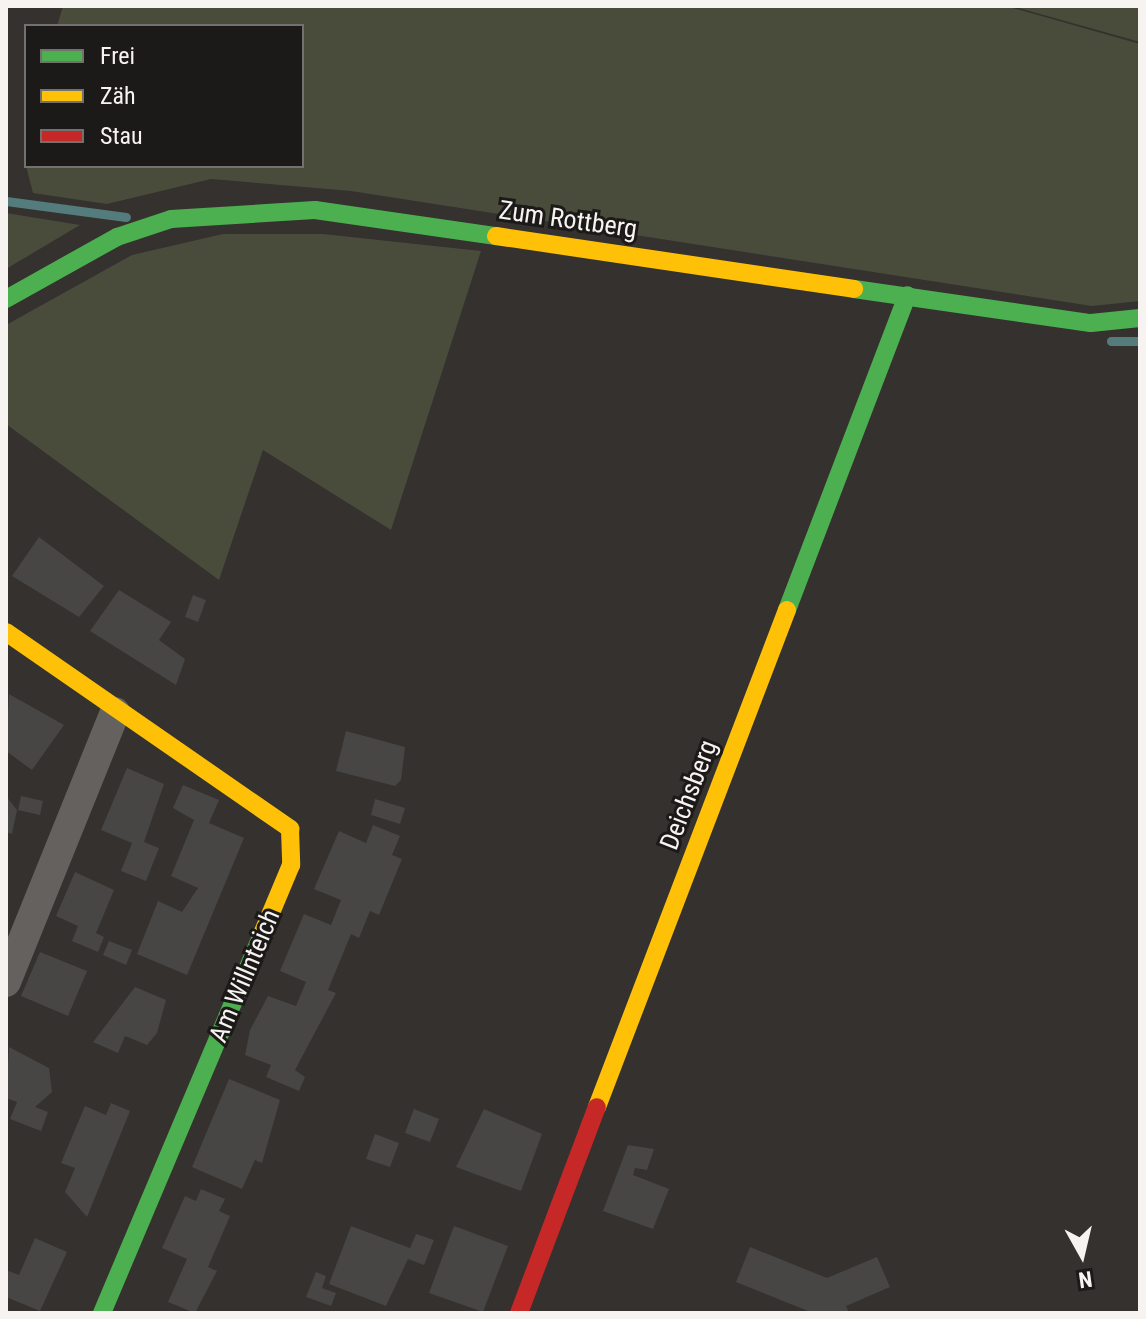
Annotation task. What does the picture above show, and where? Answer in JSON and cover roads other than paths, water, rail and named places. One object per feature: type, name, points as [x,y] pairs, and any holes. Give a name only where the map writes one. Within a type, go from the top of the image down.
[{"type":"street","name":"Zum Rottberg","points":[[6,299],[117,237],[171,219],[241,210],[315,210],[1091,323],[1140,318]]},
{"type":"street","name":"Deichsberg","points":[[519,1313],[907,295]]},
{"type":"street","name":"Am Willnteich","points":[[6,632],[115,712],[290,829],[291,865],[102,1313]]},
{"type":"street","points":[[6,982],[115,712]]},
{"type":"waterway","points":[[6,201],[126,217]]},
{"type":"waterway","points":[[1111,341],[1140,341]]}]
